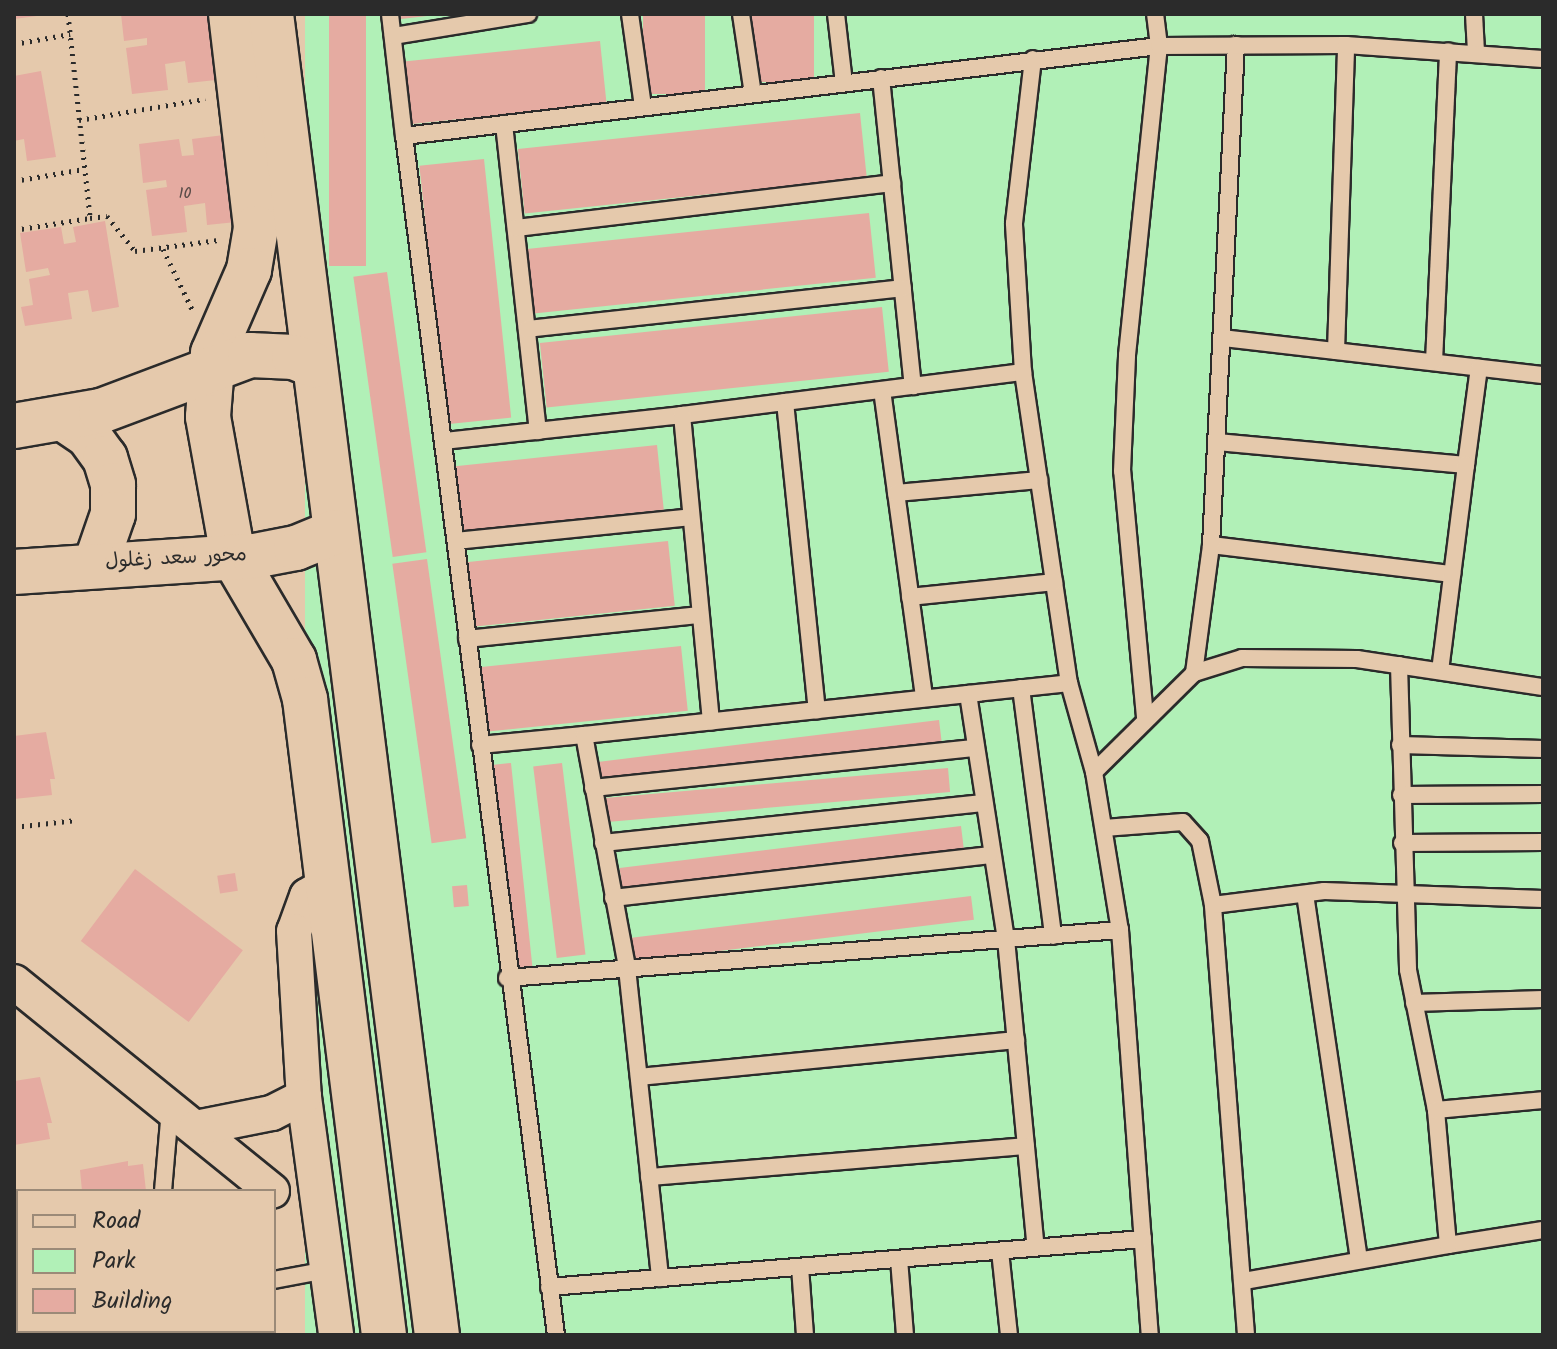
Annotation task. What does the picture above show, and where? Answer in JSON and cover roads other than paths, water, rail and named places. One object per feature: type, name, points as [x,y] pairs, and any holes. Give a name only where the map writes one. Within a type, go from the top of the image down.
[{"type":"main road","points":[[231,14],[255,235],[249,270],[211,362],[208,417],[233,556],[285,642],[301,679],[384,1335]]},
{"type":"main road","points":[[271,14],[437,1335]]},
{"type":"main road","points":[[14,426],[64,419],[138,399],[211,362],[261,354],[314,365]]},
{"type":"main road","points":[[64,419],[88,435],[105,458],[113,485],[113,514],[96,563]]},
{"type":"main road","name":"محور سعد زغلول","points":[[14,572],[96,563],[233,556],[296,548],[335,532]]},
{"type":"street","points":[[327,884],[307,896],[294,931],[304,1097],[336,1335]]},
{"type":"street","points":[[14,982],[269,1189]]},
{"type":"street","points":[[183,1118],[272,1113],[304,1097]]},
{"type":"street","points":[[276,1194],[322,1231]]},
{"type":"lane","points":[[390,14],[507,978],[556,1335]]},
{"type":"lane","points":[[393,36],[528,14]]},
{"type":"lane","points":[[630,14],[643,107]]},
{"type":"lane","points":[[741,14],[753,94]]},
{"type":"lane","points":[[836,14],[844,83]]},
{"type":"lane","points":[[1145,717],[1122,471],[1127,355],[1159,46],[1155,14]]},
{"type":"lane","points":[[1474,14],[1476,53]]},
{"type":"lane","points":[[1194,673],[1211,545],[1236,45]]},
{"type":"lane","points":[[404,136],[1159,46],[1346,45],[1543,59]]},
{"type":"lane","points":[[1336,351],[1346,45]]},
{"type":"lane","points":[[1434,362],[1448,51]]},
{"type":"lane","points":[[1033,59],[1014,223],[1023,372],[1069,683],[1094,772],[1120,930],[1150,1335]]},
{"type":"lane","points":[[881,78],[913,386]]},
{"type":"lane","points":[[504,124],[538,431]]},
{"type":"lane","points":[[516,228],[892,183]]},
{"type":"lane","points":[[527,329],[903,288]]},
{"type":"lane","points":[[1223,338],[1543,375]]},
{"type":"lane","points":[[1440,671],[1479,368]]},
{"type":"lane","points":[[444,441],[1023,372]]},
{"type":"lane","points":[[882,390],[924,698]]},
{"type":"lane","points":[[785,402],[817,710]]},
{"type":"lane","points":[[682,415],[711,722]]},
{"type":"lane","points":[[1217,442],[1466,465]]},
{"type":"lane","points":[[896,493],[1039,480]]},
{"type":"lane","points":[[456,541],[691,517]]},
{"type":"lane","points":[[1211,545],[1452,574]]},
{"type":"lane","points":[[910,597],[1054,582]]},
{"type":"lane","points":[[467,639],[700,615]]},
{"type":"lane","points":[[1094,772],[1145,717],[1194,673],[1242,658],[1357,659],[1543,687]]},
{"type":"lane","points":[[1399,665],[1402,890],[1414,1003],[1436,1110],[1448,1245]]},
{"type":"lane","points":[[480,745],[1069,683]]},
{"type":"lane","points":[[1021,688],[1053,936]]},
{"type":"lane","points":[[968,694],[989,855],[1006,939],[1036,1248]]},
{"type":"lane","points":[[584,735],[627,968],[660,1278]]},
{"type":"lane","points":[[1400,745],[1543,749]]},
{"type":"lane","points":[[593,788],[976,748]]},
{"type":"lane","points":[[1401,795],[1543,794]]},
{"type":"lane","points":[[603,843],[983,803]]},
{"type":"lane","points":[[1104,828],[1183,822],[1200,841],[1213,905],[1246,1335]]},
{"type":"lane","points":[[1402,843],[1543,842]]},
{"type":"lane","points":[[613,898],[989,855]]},
{"type":"lane","points":[[1213,905],[1305,894],[1402,890],[1543,899]]},
{"type":"lane","points":[[1305,894],[1359,1260]]},
{"type":"lane","points":[[507,978],[1120,930]]},
{"type":"lane","points":[[1414,1003],[1543,999]]},
{"type":"lane","points":[[639,1077],[1016,1040]]},
{"type":"lane","points":[[1436,1110],[1543,1100]]},
{"type":"lane","points":[[164,1189],[183,1118]]},
{"type":"lane","points":[[649,1177],[1026,1146]]},
{"type":"lane","points":[[1244,1281],[1543,1230]]},
{"type":"lane","points":[[549,1287],[1143,1239]]},
{"type":"lane","points":[[1000,1251],[1009,1335]]},
{"type":"lane","points":[[899,1259],[905,1335]]},
{"type":"lane","points":[[800,1267],[805,1335]]},
{"type":"lane","points":[[276,1280],[327,1270]]}]
